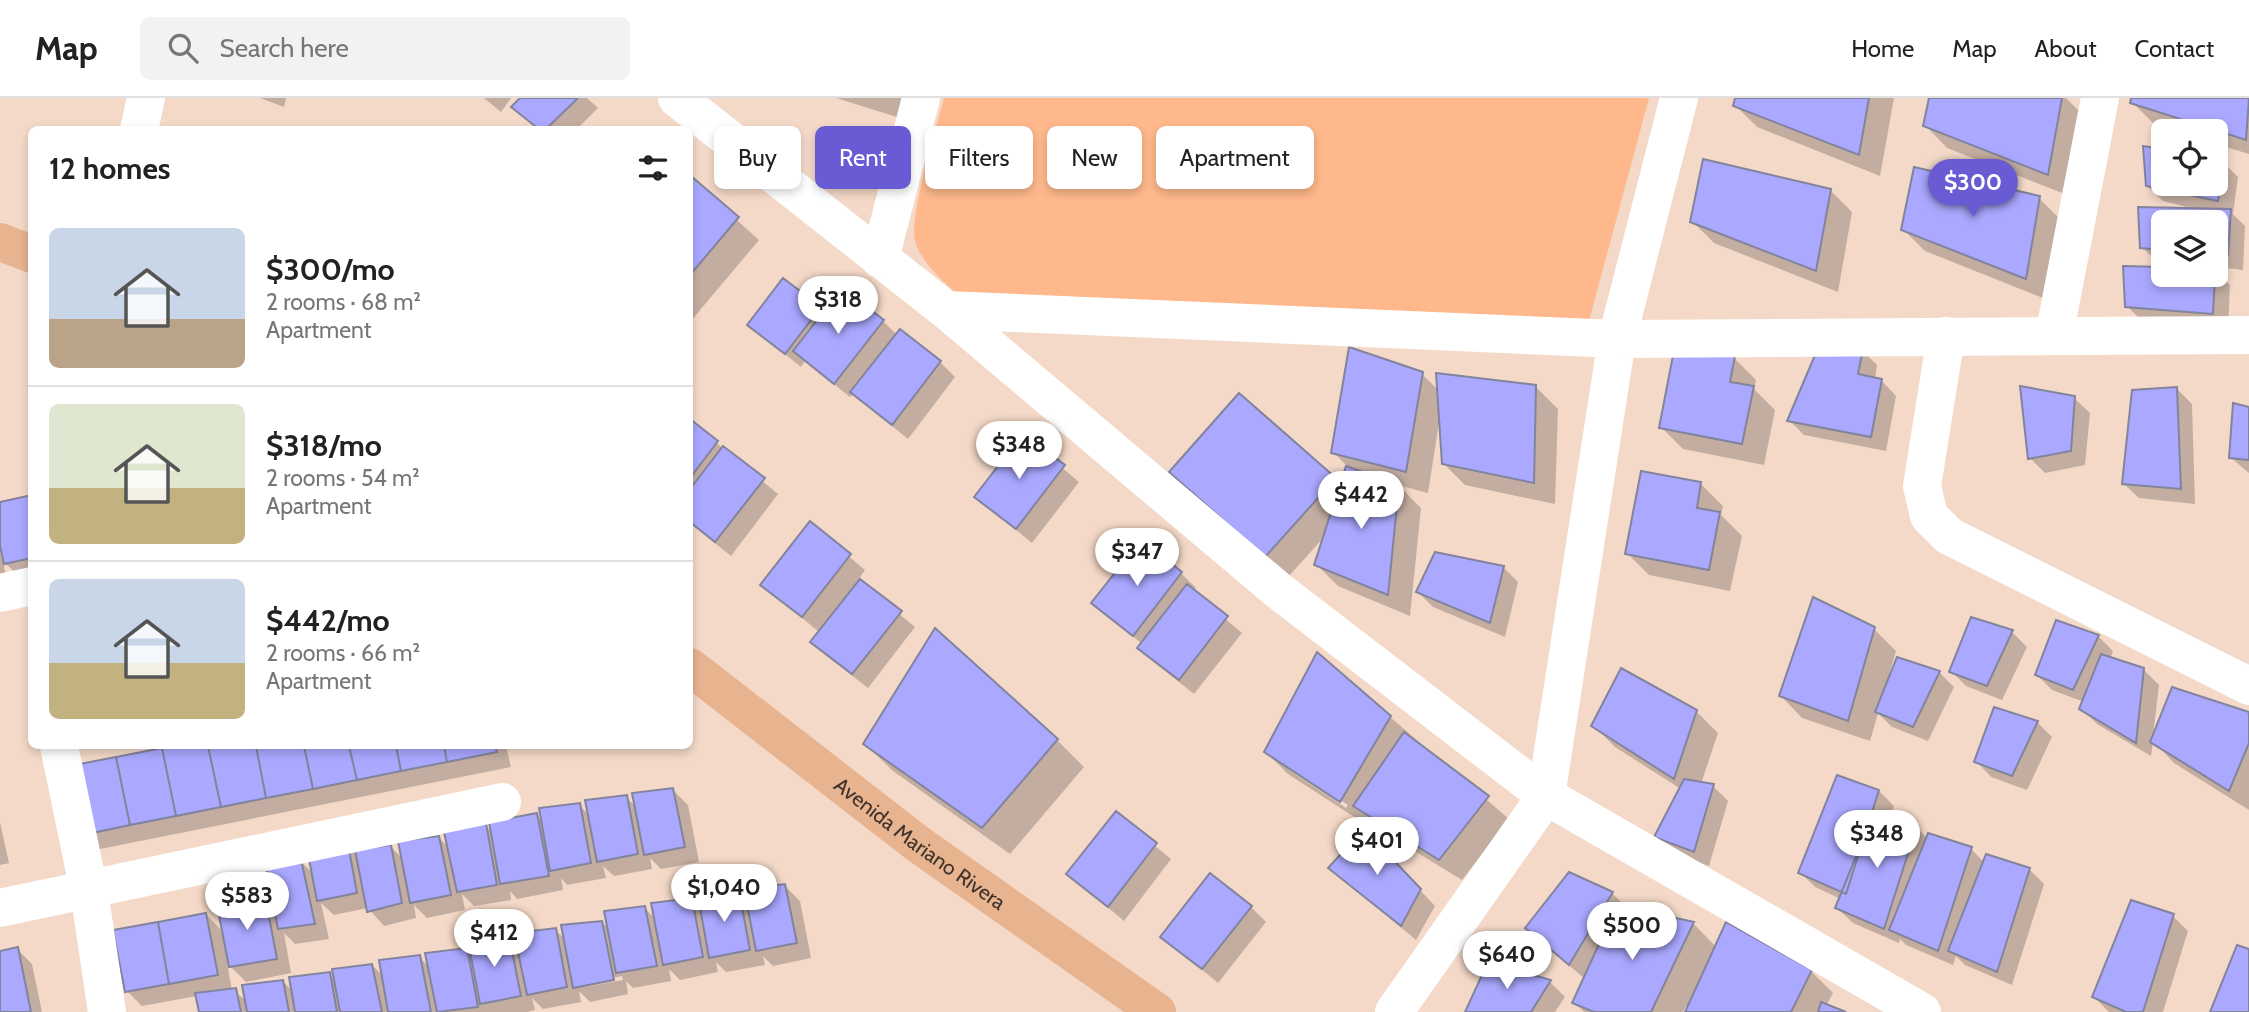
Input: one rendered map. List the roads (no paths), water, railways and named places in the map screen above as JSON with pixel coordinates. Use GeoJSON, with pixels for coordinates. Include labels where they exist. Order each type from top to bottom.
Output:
{"type":"FeatureCollection","features":[{"type":"Feature","properties":{"kind":"main road"},"geometry":{"type":"LineString","coordinates":[[0,242],[28,252]]}},
{"type":"Feature","properties":{"kind":"main road","name":"Avenida Mariano Rivera"},"geometry":{"type":"LineString","coordinates":[[693,669],[918,844],[1157,1012]]}},
{"type":"Feature","properties":{"kind":"street"},"geometry":{"type":"LineString","coordinates":[[140,126],[146,98]]}},
{"type":"Feature","properties":{"kind":"street"},"geometry":{"type":"LineString","coordinates":[[677,98],[946,310],[1279,591],[1546,796],[1922,1012]]}},
{"type":"Feature","properties":{"kind":"street"},"geometry":{"type":"LineString","coordinates":[[880,260],[921,98]]}},
{"type":"Feature","properties":{"kind":"street"},"geometry":{"type":"LineString","coordinates":[[1394,1012],[1546,796],[1617,339],[1679,98]]}},
{"type":"Feature","properties":{"kind":"street"},"geometry":{"type":"LineString","coordinates":[[2054,336],[2100,98]]}},
{"type":"Feature","properties":{"kind":"street"},"geometry":{"type":"LineString","coordinates":[[946,310],[1617,339],[2249,335]]}},
{"type":"Feature","properties":{"kind":"street"},"geometry":{"type":"LineString","coordinates":[[1945,336],[1922,486],[1929,516],[1949,536],[2249,685]]}},
{"type":"Feature","properties":{"kind":"street"},"geometry":{"type":"LineString","coordinates":[[60,749],[89,891],[107,1012]]}},
{"type":"Feature","properties":{"kind":"street"},"geometry":{"type":"LineString","coordinates":[[0,908],[502,803]]}}]}
